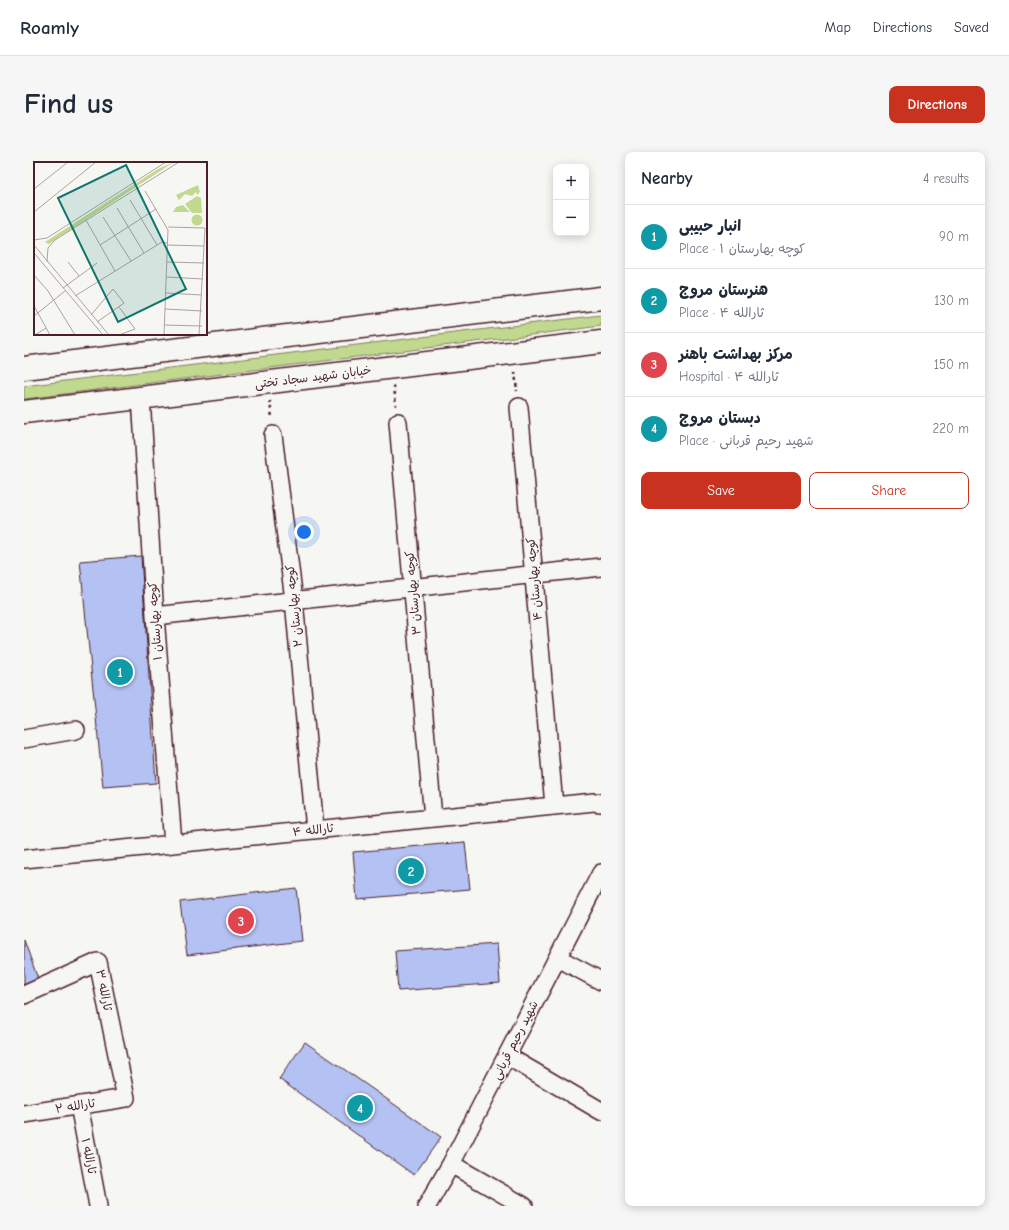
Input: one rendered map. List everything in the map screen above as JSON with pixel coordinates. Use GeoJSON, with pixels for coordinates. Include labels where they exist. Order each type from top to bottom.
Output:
{"type":"FeatureCollection","features":[{"type":"Feature","properties":{"kind":"main road"},"geometry":{"type":"LineString","coordinates":[[24,368],[601,298]]}},
{"type":"Feature","properties":{"kind":"main road","name":"خیابان شهید سجاد تختی"},"geometry":{"type":"LineString","coordinates":[[24,412],[601,342]]}},
{"type":"Feature","properties":{"kind":"street","name":"کوچه بهارستان ۱"},"geometry":{"type":"LineString","coordinates":[[140,398],[173,844]]}},
{"type":"Feature","properties":{"kind":"street","name":"کوچه بهارستان ۴"},"geometry":{"type":"LineString","coordinates":[[519,407],[554,806]]}},
{"type":"Feature","properties":{"kind":"street","name":"کوچه بهارستان ۳"},"geometry":{"type":"LineString","coordinates":[[398,422],[433,818]]}},
{"type":"Feature","properties":{"kind":"street","name":"کوچه بهارستان ۲"},"geometry":{"type":"LineString","coordinates":[[273,435],[294,600],[314,830]]}},
{"type":"Feature","properties":{"kind":"street"},"geometry":{"type":"LineString","coordinates":[[155,616],[601,567]]}},
{"type":"Feature","properties":{"kind":"street"},"geometry":{"type":"LineString","coordinates":[[24,739],[76,730]]}},
{"type":"Feature","properties":{"kind":"street","name":"ثارالله ۴"},"geometry":{"type":"LineString","coordinates":[[24,860],[594,802],[601,803]]}},
{"type":"Feature","properties":{"kind":"street","name":"شهید رحیم قربانی"},"geometry":{"type":"LineString","coordinates":[[427,1206],[451,1164],[601,873]]}},
{"type":"Feature","properties":{"kind":"street"},"geometry":{"type":"LineString","coordinates":[[558,958],[601,981]]}},
{"type":"Feature","properties":{"kind":"street","name":"ثارالله ۳"},"geometry":{"type":"LineString","coordinates":[[24,995],[98,962],[126,1098]]}},
{"type":"Feature","properties":{"kind":"street"},"geometry":{"type":"LineString","coordinates":[[507,1056],[601,1110]]}},
{"type":"Feature","properties":{"kind":"street","name":"ثارالله ۲"},"geometry":{"type":"LineString","coordinates":[[24,1114],[126,1098]]}},
{"type":"Feature","properties":{"kind":"street","name":"ثارالله ۱"},"geometry":{"type":"LineString","coordinates":[[79,1105],[98,1206]]}},
{"type":"Feature","properties":{"kind":"street"},"geometry":{"type":"LineString","coordinates":[[451,1164],[524,1206]]}},
{"type":"Feature","properties":{"kind":"path"},"geometry":{"type":"LineString","coordinates":[[513,352],[519,407]]}},
{"type":"Feature","properties":{"kind":"path"},"geometry":{"type":"LineString","coordinates":[[392,367],[398,422]]}},
{"type":"Feature","properties":{"kind":"path"},"geometry":{"type":"LineString","coordinates":[[268,383],[273,435]]}},
{"type":"Feature","properties":{"kind":"green space"},"geometry":{"type":"Polygon","coordinates":[[[601,315],[601,326],[24,399],[24,386],[601,315]]]}},
{"type":"Feature","properties":{"kind":"building"},"geometry":{"type":"Polygon","coordinates":[[[141,556],[156,783],[103,787],[80,561],[141,556]]]}},
{"type":"Feature","properties":{"kind":"building"},"geometry":{"type":"Polygon","coordinates":[[[465,842],[470,889],[357,899],[353,852],[465,842]]]}},
{"type":"Feature","properties":{"kind":"building"},"geometry":{"type":"Polygon","coordinates":[[[296,888],[302,941],[187,955],[180,902],[296,888]]]}},
{"type":"Feature","properties":{"kind":"building"},"geometry":{"type":"Polygon","coordinates":[[[24,940],[39,982],[24,990],[24,940]]]}},
{"type":"Feature","properties":{"kind":"building"},"geometry":{"type":"Polygon","coordinates":[[[497,944],[500,983],[398,991],[395,951],[497,944]]]}},
{"type":"Feature","properties":{"kind":"building"},"geometry":{"type":"Polygon","coordinates":[[[305,1042],[441,1137],[414,1175],[279,1079],[305,1042]]]}},
{"type":"Feature","properties":{"kind":"place","name":"انبار حبیبی"},"geometry":{"type":"Point","coordinates":[120,672]}},
{"type":"Feature","properties":{"kind":"place","name":"هنرستان مروج"},"geometry":{"type":"Point","coordinates":[411,871]}},
{"type":"Feature","properties":{"kind":"place","name":"مرکز بهداشت باهنر"},"geometry":{"type":"Point","coordinates":[241,921]}},
{"type":"Feature","properties":{"kind":"place","name":"دبستان مروج"},"geometry":{"type":"Point","coordinates":[360,1108]}}]}
